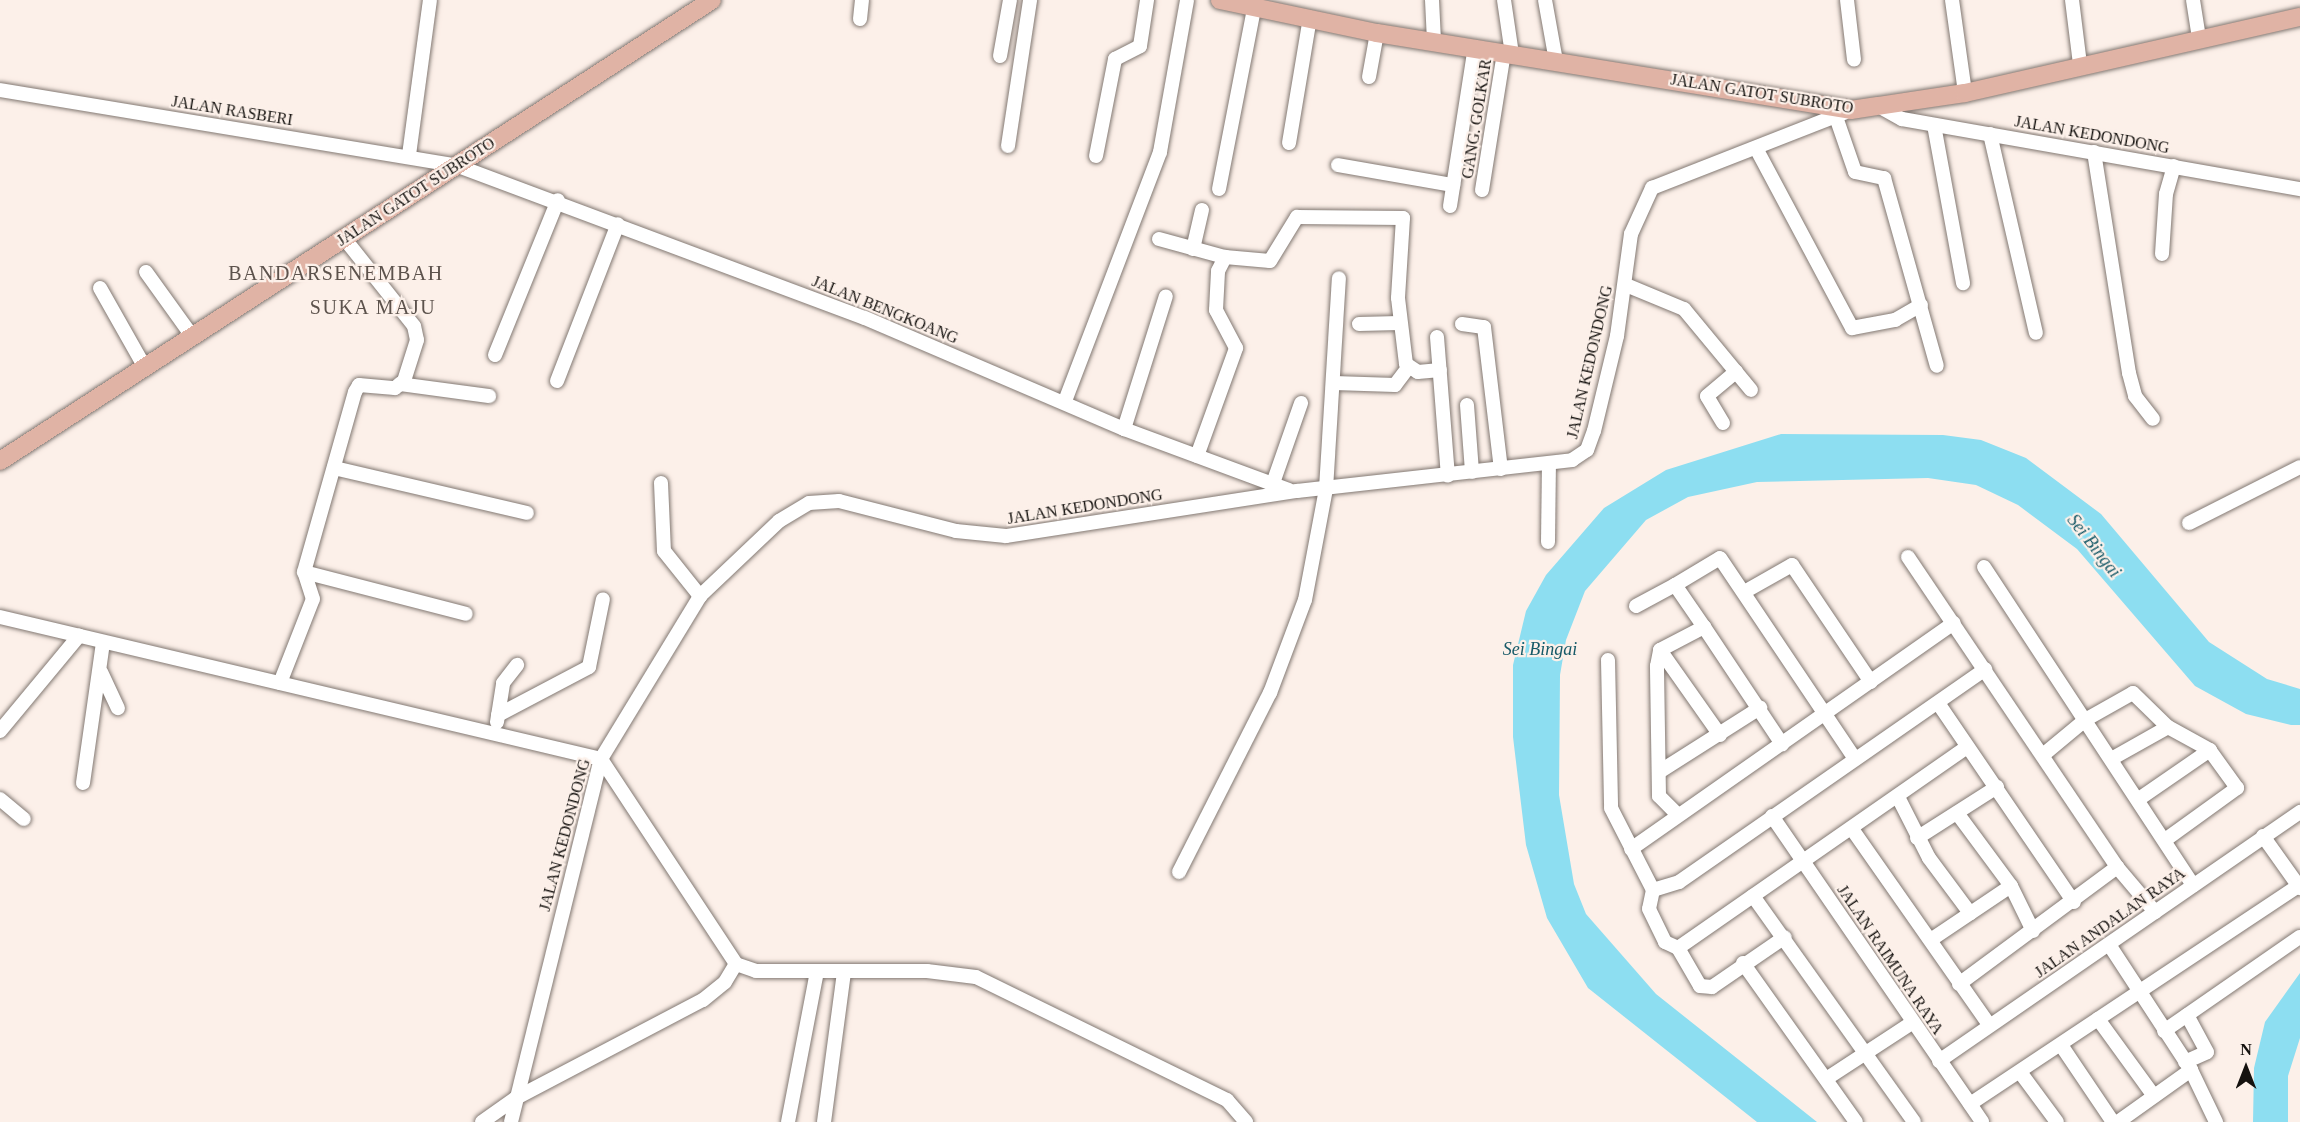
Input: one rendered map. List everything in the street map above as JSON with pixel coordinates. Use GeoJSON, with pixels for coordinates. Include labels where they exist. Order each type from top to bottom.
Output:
{"type":"FeatureCollection","features":[{"type":"Feature","properties":{"kind":"main road","name":"JALAN GATOT SUBROTO"},"geometry":{"type":"LineString","coordinates":[[0,461],[143,364],[192,336],[458,166],[712,0]]}},
{"type":"Feature","properties":{"kind":"main road","name":"JALAN GATOT SUBROTO"},"geometry":{"type":"LineString","coordinates":[[1222,0],[1254,9],[1310,18],[1377,33],[1556,61],[1844,114],[1965,93],[2199,37],[2300,17]]}},
{"type":"Feature","properties":{"kind":"street"},"geometry":{"type":"LineString","coordinates":[[409,155],[430,0]]}},
{"type":"Feature","properties":{"kind":"street"},"geometry":{"type":"LineString","coordinates":[[860,19],[862,0]]}},
{"type":"Feature","properties":{"kind":"street"},"geometry":{"type":"LineString","coordinates":[[1000,56],[1010,0]]}},
{"type":"Feature","properties":{"kind":"street"},"geometry":{"type":"LineString","coordinates":[[1008,146],[1030,0]]}},
{"type":"Feature","properties":{"kind":"street"},"geometry":{"type":"LineString","coordinates":[[1096,156],[1115,59],[1140,46],[1147,0]]}},
{"type":"Feature","properties":{"kind":"street"},"geometry":{"type":"LineString","coordinates":[[1065,401],[1160,152],[1187,0]]}},
{"type":"Feature","properties":{"kind":"street"},"geometry":{"type":"LineString","coordinates":[[1432,0],[1434,41]]}},
{"type":"Feature","properties":{"kind":"street","name":"GANG. GOLKAR"},"geometry":{"type":"LineString","coordinates":[[1482,190],[1508,54],[1504,0]]}},
{"type":"Feature","properties":{"kind":"street"},"geometry":{"type":"LineString","coordinates":[[1545,0],[1556,61]]}},
{"type":"Feature","properties":{"kind":"street"},"geometry":{"type":"LineString","coordinates":[[1847,0],[1854,60]]}},
{"type":"Feature","properties":{"kind":"street"},"geometry":{"type":"LineString","coordinates":[[1952,0],[1965,93]]}},
{"type":"Feature","properties":{"kind":"street"},"geometry":{"type":"LineString","coordinates":[[2072,0],[2080,64]]}},
{"type":"Feature","properties":{"kind":"street"},"geometry":{"type":"LineString","coordinates":[[2193,0],[2199,37]]}},
{"type":"Feature","properties":{"kind":"street"},"geometry":{"type":"LineString","coordinates":[[1219,189],[1254,9]]}},
{"type":"Feature","properties":{"kind":"street"},"geometry":{"type":"LineString","coordinates":[[1289,143],[1310,18]]}},
{"type":"Feature","properties":{"kind":"street"},"geometry":{"type":"LineString","coordinates":[[1369,77],[1377,33]]}},
{"type":"Feature","properties":{"kind":"street"},"geometry":{"type":"LineString","coordinates":[[1450,206],[1475,47]]}},
{"type":"Feature","properties":{"kind":"street","name":"JALAN RASBERI"},"geometry":{"type":"LineString","coordinates":[[0,90],[409,155],[458,166]]}},
{"type":"Feature","properties":{"kind":"street","name":"JALAN KEDONDONG"},"geometry":{"type":"LineString","coordinates":[[1880,107],[1902,119],[2300,189]]}},
{"type":"Feature","properties":{"kind":"street"},"geometry":{"type":"LineString","coordinates":[[1844,114],[1855,172],[1884,178],[1937,366]]}},
{"type":"Feature","properties":{"kind":"street","name":"JALAN KEDONDONG"},"geometry":{"type":"LineString","coordinates":[[511,1122],[601,759],[700,596],[779,521],[808,503],[856,503],[956,531],[1006,536],[1297,491],[1548,465],[1587,450],[1626,285],[1631,234],[1652,188],[1757,150],[1844,114]]}},
{"type":"Feature","properties":{"kind":"street"},"geometry":{"type":"LineString","coordinates":[[1934,125],[1964,283]]}},
{"type":"Feature","properties":{"kind":"street"},"geometry":{"type":"LineString","coordinates":[[1990,134],[2036,333]]}},
{"type":"Feature","properties":{"kind":"street"},"geometry":{"type":"LineString","coordinates":[[1757,150],[1852,328],[1895,320],[1921,304]]}},
{"type":"Feature","properties":{"kind":"street"},"geometry":{"type":"LineString","coordinates":[[2094,152],[2135,396],[2153,419]]}},
{"type":"Feature","properties":{"kind":"street"},"geometry":{"type":"LineString","coordinates":[[1338,165],[1453,185]]}},
{"type":"Feature","properties":{"kind":"street","name":"JALAN BENGKOANG"},"geometry":{"type":"LineString","coordinates":[[458,166],[558,200],[1065,401],[1124,429],[1272,486],[1297,491]]}},
{"type":"Feature","properties":{"kind":"street"},"geometry":{"type":"LineString","coordinates":[[2162,254],[2166,194],[2174,166]]}},
{"type":"Feature","properties":{"kind":"street"},"geometry":{"type":"LineString","coordinates":[[495,355],[558,200]]}},
{"type":"Feature","properties":{"kind":"street"},"geometry":{"type":"LineString","coordinates":[[1193,249],[1202,210]]}},
{"type":"Feature","properties":{"kind":"street"},"geometry":{"type":"LineString","coordinates":[[1159,239],[1225,257],[1270,261],[1301,216],[1402,218],[1399,323],[1408,368],[1395,385],[1334,383]]}},
{"type":"Feature","properties":{"kind":"street"},"geometry":{"type":"LineString","coordinates":[[557,381],[618,224]]}},
{"type":"Feature","properties":{"kind":"street"},"geometry":{"type":"LineString","coordinates":[[345,238],[416,330],[400,384]]}},
{"type":"Feature","properties":{"kind":"street"},"geometry":{"type":"LineString","coordinates":[[1197,456],[1236,348],[1220,324],[1213,292],[1225,257]]}},
{"type":"Feature","properties":{"kind":"street"},"geometry":{"type":"LineString","coordinates":[[146,272],[192,336]]}},
{"type":"Feature","properties":{"kind":"street"},"geometry":{"type":"LineString","coordinates":[[1179,872],[1297,629],[1326,489],[1339,278]]}},
{"type":"Feature","properties":{"kind":"street"},"geometry":{"type":"LineString","coordinates":[[1626,285],[1684,309],[1751,390]]}},
{"type":"Feature","properties":{"kind":"street"},"geometry":{"type":"LineString","coordinates":[[100,288],[143,364]]}},
{"type":"Feature","properties":{"kind":"street"},"geometry":{"type":"LineString","coordinates":[[1124,429],[1166,296]]}},
{"type":"Feature","properties":{"kind":"street"},"geometry":{"type":"LineString","coordinates":[[1359,324],[1399,323]]}},
{"type":"Feature","properties":{"kind":"street"},"geometry":{"type":"LineString","coordinates":[[1462,324],[1485,327],[1501,469]]}},
{"type":"Feature","properties":{"kind":"street"},"geometry":{"type":"LineString","coordinates":[[1437,337],[1448,476]]}},
{"type":"Feature","properties":{"kind":"street"},"geometry":{"type":"LineString","coordinates":[[1408,368],[1440,370]]}},
{"type":"Feature","properties":{"kind":"street"},"geometry":{"type":"LineString","coordinates":[[1723,423],[1707,396],[1736,372]]}},
{"type":"Feature","properties":{"kind":"street"},"geometry":{"type":"LineString","coordinates":[[280,683],[313,599],[304,572],[359,385],[400,384],[489,396]]}},
{"type":"Feature","properties":{"kind":"street"},"geometry":{"type":"LineString","coordinates":[[1272,486],[1300,404]]}},
{"type":"Feature","properties":{"kind":"street"},"geometry":{"type":"LineString","coordinates":[[1467,405],[1472,472]]}},
{"type":"Feature","properties":{"kind":"street"},"geometry":{"type":"LineString","coordinates":[[1548,465],[1548,542]]}},
{"type":"Feature","properties":{"kind":"street"},"geometry":{"type":"LineString","coordinates":[[2189,523],[2300,467]]}},
{"type":"Feature","properties":{"kind":"street"},"geometry":{"type":"LineString","coordinates":[[334,468],[527,513]]}},
{"type":"Feature","properties":{"kind":"street"},"geometry":{"type":"LineString","coordinates":[[662,483],[659,519],[664,551],[700,596]]}},
{"type":"Feature","properties":{"kind":"street"},"geometry":{"type":"LineString","coordinates":[[1908,557],[2118,867],[2155,912]]}},
{"type":"Feature","properties":{"kind":"street"},"geometry":{"type":"LineString","coordinates":[[1636,606],[1723,558],[1855,759]]}},
{"type":"Feature","properties":{"kind":"street"},"geometry":{"type":"LineString","coordinates":[[1746,591],[1792,565],[1871,682]]}},
{"type":"Feature","properties":{"kind":"street"},"geometry":{"type":"LineString","coordinates":[[1984,567],[2085,720],[2113,758],[2193,885]]}},
{"type":"Feature","properties":{"kind":"street"},"geometry":{"type":"LineString","coordinates":[[304,572],[466,614]]}},
{"type":"Feature","properties":{"kind":"street"},"geometry":{"type":"LineString","coordinates":[[1674,585],[1760,708],[1782,744]]}},
{"type":"Feature","properties":{"kind":"street"},"geometry":{"type":"LineString","coordinates":[[498,715],[589,667],[603,599]]}},
{"type":"Feature","properties":{"kind":"street"},"geometry":{"type":"LineString","coordinates":[[0,617],[495,736],[601,759],[736,964],[756,971],[976,977],[1227,1100],[1246,1122]]}},
{"type":"Feature","properties":{"kind":"street"},"geometry":{"type":"LineString","coordinates":[[1631,849],[1954,623]]}},
{"type":"Feature","properties":{"kind":"street"},"geometry":{"type":"LineString","coordinates":[[1660,650],[1704,627]]}},
{"type":"Feature","properties":{"kind":"street"},"geometry":{"type":"LineString","coordinates":[[0,731],[79,636]]}},
{"type":"Feature","properties":{"kind":"street"},"geometry":{"type":"LineString","coordinates":[[83,783],[101,672],[103,642]]}},
{"type":"Feature","properties":{"kind":"street"},"geometry":{"type":"LineString","coordinates":[[1660,650],[1720,735]]}},
{"type":"Feature","properties":{"kind":"street"},"geometry":{"type":"LineString","coordinates":[[1660,650],[1659,796],[1678,815]]}},
{"type":"Feature","properties":{"kind":"street"},"geometry":{"type":"LineString","coordinates":[[1608,660],[1611,808],[1653,890],[1651,916],[1665,942],[1678,948],[1706,987],[1785,937]]}},
{"type":"Feature","properties":{"kind":"street"},"geometry":{"type":"LineString","coordinates":[[495,736],[503,683],[517,665]]}},
{"type":"Feature","properties":{"kind":"street"},"geometry":{"type":"LineString","coordinates":[[1653,890],[1679,882],[1985,669]]}},
{"type":"Feature","properties":{"kind":"street"},"geometry":{"type":"LineString","coordinates":[[101,672],[118,708]]}},
{"type":"Feature","properties":{"kind":"street"},"geometry":{"type":"LineString","coordinates":[[2043,754],[2085,720],[2133,693],[2168,727],[2211,752],[2237,788],[2165,840]]}},
{"type":"Feature","properties":{"kind":"street"},"geometry":{"type":"LineString","coordinates":[[1938,703],[2074,902]]}},
{"type":"Feature","properties":{"kind":"street"},"geometry":{"type":"LineString","coordinates":[[1659,772],[1760,708]]}},
{"type":"Feature","properties":{"kind":"street"},"geometry":{"type":"LineString","coordinates":[[2113,758],[2168,727]]}},
{"type":"Feature","properties":{"kind":"street"},"geometry":{"type":"LineString","coordinates":[[1678,948],[1967,747]]}},
{"type":"Feature","properties":{"kind":"street"},"geometry":{"type":"LineString","coordinates":[[2139,799],[2211,752]]}},
{"type":"Feature","properties":{"kind":"street"},"geometry":{"type":"LineString","coordinates":[[1917,838],[1997,787]]}},
{"type":"Feature","properties":{"kind":"street"},"geometry":{"type":"LineString","coordinates":[[1898,797],[1917,838],[1970,913]]}},
{"type":"Feature","properties":{"kind":"street"},"geometry":{"type":"LineString","coordinates":[[0,799],[24,819]]}},
{"type":"Feature","properties":{"kind":"street","name":"JALAN ANDALAN RAYA"},"geometry":{"type":"LineString","coordinates":[[1939,1061],[1989,1025],[2110,946],[2193,885],[2300,812]]}},
{"type":"Feature","properties":{"kind":"street"},"geometry":{"type":"LineString","coordinates":[[1957,813],[2011,886],[2033,931]]}},
{"type":"Feature","properties":{"kind":"street","name":"JALAN RAIMUNA RAYA"},"geometry":{"type":"LineString","coordinates":[[1772,816],[1982,1122]]}},
{"type":"Feature","properties":{"kind":"street"},"geometry":{"type":"LineString","coordinates":[[1852,829],[1932,939],[1959,984],[1989,1025]]}},
{"type":"Feature","properties":{"kind":"street"},"geometry":{"type":"LineString","coordinates":[[1970,1104],[2061,1045],[2135,992],[2299,887],[2263,836]]}},
{"type":"Feature","properties":{"kind":"street"},"geometry":{"type":"LineString","coordinates":[[1959,984],[2074,902],[2118,867]]}},
{"type":"Feature","properties":{"kind":"street"},"geometry":{"type":"LineString","coordinates":[[1932,939],[2011,886]]}},
{"type":"Feature","properties":{"kind":"street"},"geometry":{"type":"LineString","coordinates":[[1753,896],[1867,1052],[1914,1122]]}},
{"type":"Feature","properties":{"kind":"street"},"geometry":{"type":"LineString","coordinates":[[2164,1031],[2300,937]]}},
{"type":"Feature","properties":{"kind":"street"},"geometry":{"type":"LineString","coordinates":[[2110,946],[2135,992],[2188,1066],[2214,1121]]}},
{"type":"Feature","properties":{"kind":"street"},"geometry":{"type":"LineString","coordinates":[[1743,963],[1856,1122]]}},
{"type":"Feature","properties":{"kind":"street"},"geometry":{"type":"LineString","coordinates":[[482,1122],[516,1098],[703,1000],[725,982],[736,964]]}},
{"type":"Feature","properties":{"kind":"street"},"geometry":{"type":"LineString","coordinates":[[788,1122],[817,972]]}},
{"type":"Feature","properties":{"kind":"street"},"geometry":{"type":"LineString","coordinates":[[824,1122],[844,972]]}},
{"type":"Feature","properties":{"kind":"street"},"geometry":{"type":"LineString","coordinates":[[2118,1122],[2154,1096],[2207,1052],[2187,1015]]}},
{"type":"Feature","properties":{"kind":"street"},"geometry":{"type":"LineString","coordinates":[[2098,1019],[2154,1096]]}},
{"type":"Feature","properties":{"kind":"street"},"geometry":{"type":"LineString","coordinates":[[1826,1079],[1913,1022]]}},
{"type":"Feature","properties":{"kind":"street"},"geometry":{"type":"LineString","coordinates":[[2061,1045],[2114,1122]]}},
{"type":"Feature","properties":{"kind":"street"},"geometry":{"type":"LineString","coordinates":[[2020,1072],[2056,1122]]}},
{"type":"Feature","properties":{"kind":"water","name":"Sei Bingai"},"geometry":{"type":"Polygon","coordinates":[[[1781,434],[1943,435],[1981,440],[2026,458],[2101,514],[2209,642],[2267,679],[2300,689],[2300,725],[2291,725],[2246,714],[2195,686],[2077,549],[2018,505],[1976,485],[1928,478],[1757,482],[1688,497],[1646,520],[1585,591],[1566,640],[1560,675],[1559,795],[1574,884],[1586,914],[1656,994],[1817,1122],[1757,1122],[1588,988],[1547,918],[1526,845],[1513,737],[1513,665],[1526,611],[1546,575],[1604,508],[1666,470],[1781,434]]]}},
{"type":"Feature","properties":{"kind":"water"},"geometry":{"type":"Polygon","coordinates":[[[2300,973],[2300,1038],[2288,1076],[2288,1122],[2253,1122],[2254,1068],[2265,1022],[2300,973]]]}},
{"type":"Feature","properties":{"kind":"district","name":"BANDARSENEMBAH"},"geometry":{"type":"Point","coordinates":[336,273]}},
{"type":"Feature","properties":{"kind":"district","name":"SUKA MAJU"},"geometry":{"type":"Point","coordinates":[373,307]}}]}
